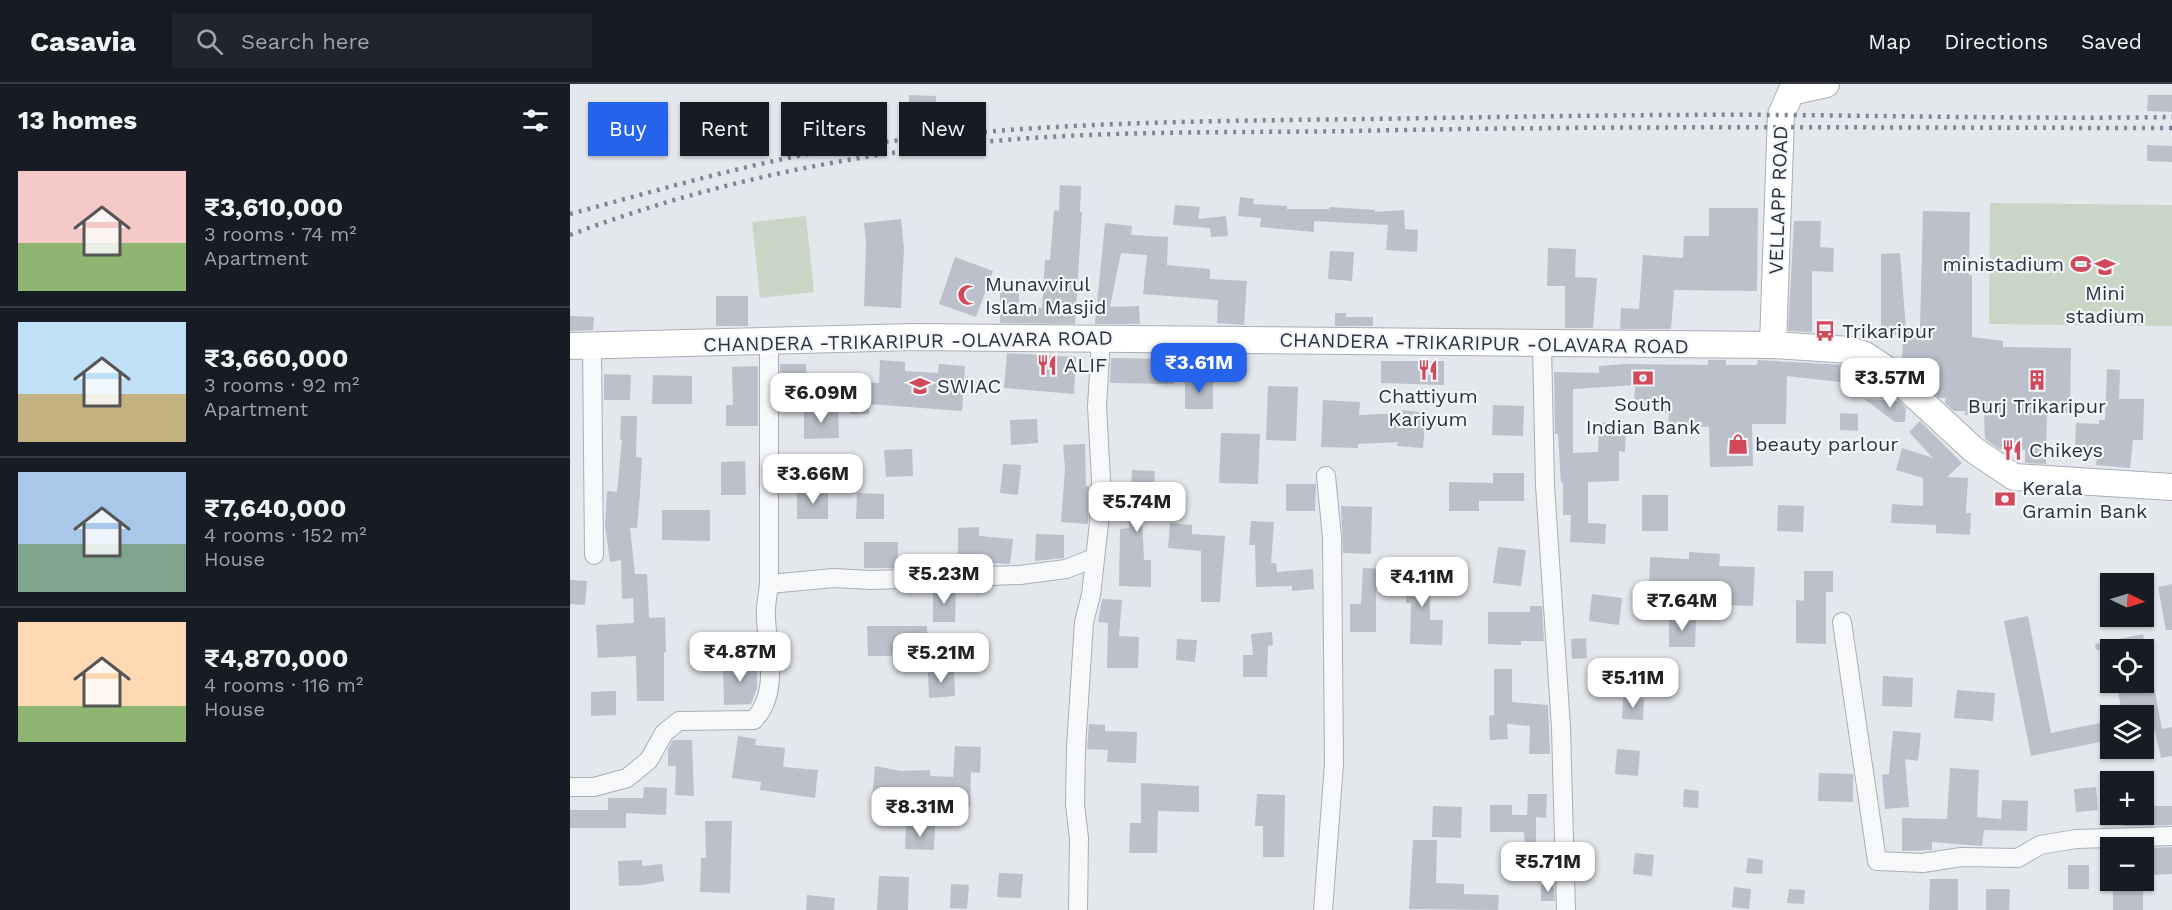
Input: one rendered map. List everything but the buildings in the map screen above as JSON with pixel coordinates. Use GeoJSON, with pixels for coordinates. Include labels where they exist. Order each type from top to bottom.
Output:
{"type":"FeatureCollection","features":[{"type":"Feature","properties":{"kind":"main road","name":"VELLAPP ROAD"},"geometry":{"type":"LineString","coordinates":[[1773,345],[1781,115],[1791,92],[1826,84]]}},
{"type":"Feature","properties":{"kind":"main road","name":"CHANDERA -TRIKARIPUR -OLAVARA ROAD"},"geometry":{"type":"LineString","coordinates":[[581,346],[913,337],[1542,345],[1773,345],[1850,350],[1864,355],[1886,369],[1974,450],[2014,477],[2172,487]]}},
{"type":"Feature","properties":{"kind":"street"},"geometry":{"type":"LineString","coordinates":[[1078,910],[1079,838],[1075,805],[1076,747],[1084,622],[1091,595],[1101,480],[1097,406],[1101,340]]}},
{"type":"Feature","properties":{"kind":"street"},"geometry":{"type":"LineString","coordinates":[[570,787],[594,787],[627,778],[649,760],[664,734],[679,721],[754,720],[764,710],[771,673],[765,614],[769,584],[769,342]]}},
{"type":"Feature","properties":{"kind":"street"},"geometry":{"type":"LineString","coordinates":[[1542,345],[1545,484],[1561,728],[1566,910]]}},
{"type":"Feature","properties":{"kind":"street"},"geometry":{"type":"LineString","coordinates":[[581,346],[594,555]]}},
{"type":"Feature","properties":{"kind":"street"},"geometry":{"type":"LineString","coordinates":[[1323,910],[1335,764],[1332,537],[1326,476]]}},
{"type":"Feature","properties":{"kind":"street"},"geometry":{"type":"LineString","coordinates":[[769,584],[834,578],[871,580],[1020,575],[1066,569],[1094,558]]}},
{"type":"Feature","properties":{"kind":"street"},"geometry":{"type":"LineString","coordinates":[[1842,622],[1877,861],[1923,863],[1961,857],[2018,858],[2040,845],[2076,839],[2172,836]]}},
{"type":"Feature","properties":{"kind":"green space","name":"ministadium"},"geometry":{"type":"Polygon","coordinates":[[[1990,203],[2172,205],[2172,326],[1989,324],[1990,203]]]}},
{"type":"Feature","properties":{"kind":"green space"},"geometry":{"type":"Polygon","coordinates":[[[806,216],[814,292],[760,298],[752,222],[806,216]]]}},
{"type":"Feature","properties":{"kind":"railway"},"geometry":{"type":"LineString","coordinates":[[570,214],[715,175],[824,151],[924,137],[1051,127],[1243,121],[1629,115],[2172,117]]}},
{"type":"Feature","properties":{"kind":"railway"},"geometry":{"type":"LineString","coordinates":[[570,235],[668,202],[819,165],[921,149],[1019,139],[1162,133],[1558,128],[2172,128]]}},
{"type":"Feature","properties":{"kind":"place","name":"ministadium"},"geometry":{"type":"Point","coordinates":[2081,264]}},
{"type":"Feature","properties":{"kind":"place","name":"Mini stadium"},"geometry":{"type":"Point","coordinates":[2105,267]}},
{"type":"Feature","properties":{"kind":"place","name":"Munavvirul Islam Masjid"},"geometry":{"type":"Point","coordinates":[968,295]}},
{"type":"Feature","properties":{"kind":"place","name":"Trikaripur"},"geometry":{"type":"Point","coordinates":[1825,331]}},
{"type":"Feature","properties":{"kind":"place","name":"ALIF"},"geometry":{"type":"Point","coordinates":[1047,365]}},
{"type":"Feature","properties":{"kind":"place","name":"Chattiyum Kariyum"},"geometry":{"type":"Point","coordinates":[1428,370]}},
{"type":"Feature","properties":{"kind":"place","name":"South Indian Bank"},"geometry":{"type":"Point","coordinates":[1643,378]}},
{"type":"Feature","properties":{"kind":"place","name":"Burj Trikaripur"},"geometry":{"type":"Point","coordinates":[2037,380]}},
{"type":"Feature","properties":{"kind":"place","name":"SWIAC"},"geometry":{"type":"Point","coordinates":[920,386]}},
{"type":"Feature","properties":{"kind":"place","name":"beauty parlour"},"geometry":{"type":"Point","coordinates":[1738,444]}},
{"type":"Feature","properties":{"kind":"place","name":"Chikeys"},"geometry":{"type":"Point","coordinates":[2012,450]}},
{"type":"Feature","properties":{"kind":"place","name":"Kerala Gramin Bank"},"geometry":{"type":"Point","coordinates":[2005,499]}}]}
